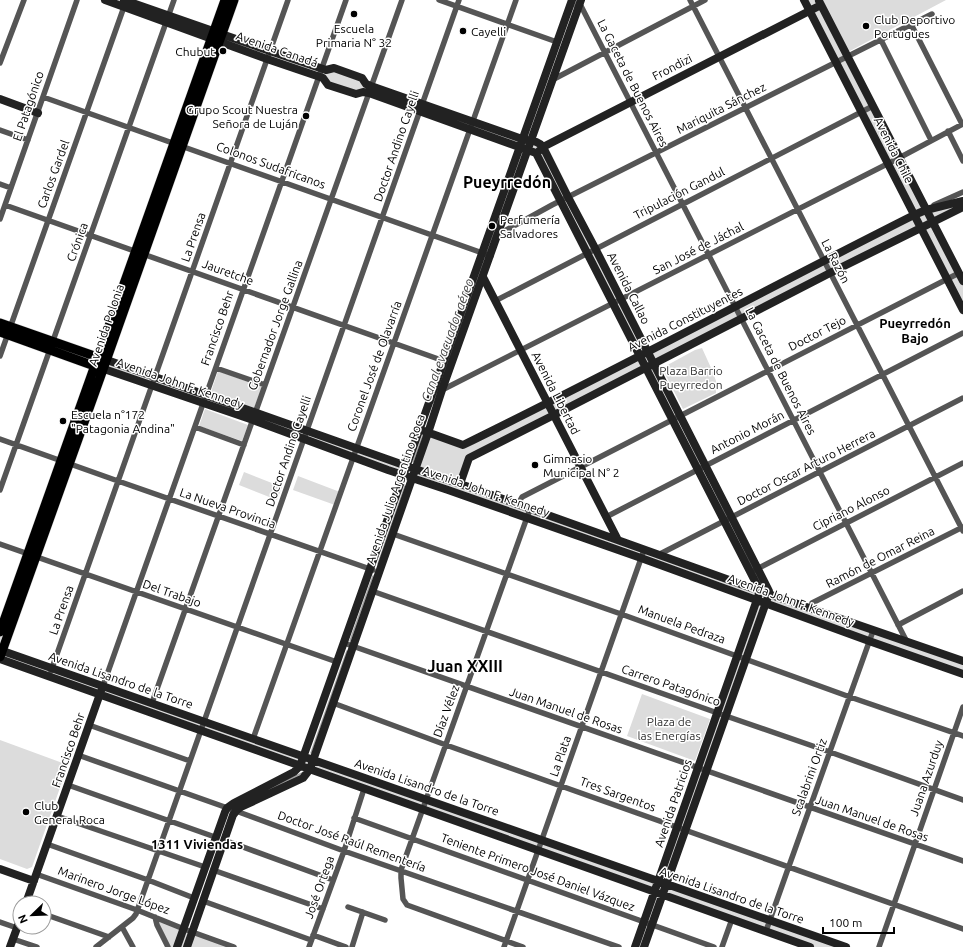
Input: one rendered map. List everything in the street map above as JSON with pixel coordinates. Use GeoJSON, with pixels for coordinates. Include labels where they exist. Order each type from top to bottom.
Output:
{"type":"FeatureCollection","features":[{"type":"Feature","properties":{"kind":"main road","name":"Avenida Canadá"},"geometry":{"type":"LineString","coordinates":[[105,0],[125,2],[168,19],[320,72],[334,68],[362,78],[370,90]]}},
{"type":"Feature","properties":{"kind":"main road","name":"Avenida Polonia"},"geometry":{"type":"LineString","coordinates":[[0,632],[32,555],[66,462],[216,36],[225,0]]}},
{"type":"Feature","properties":{"kind":"main road","name":"Avenida Polonia"},"geometry":{"type":"LineString","coordinates":[[216,36],[234,0]]}},
{"type":"Feature","properties":{"kind":"main road","name":"Avenida Julio Argentino Roca"},"geometry":{"type":"LineString","coordinates":[[300,766],[572,0]]}},
{"type":"Feature","properties":{"kind":"main road","name":"Avenida Chile"},"geometry":{"type":"LineString","coordinates":[[804,0],[963,310]]}},
{"type":"Feature","properties":{"kind":"main road","name":"Avenida Julio Argentino Roca"},"geometry":{"type":"LineString","coordinates":[[310,769],[442,390],[499,234],[532,152],[531,141],[581,2]]}},
{"type":"Feature","properties":{"kind":"main road","name":"Avenida Chile"},"geometry":{"type":"LineString","coordinates":[[820,2],[963,281]]}},
{"type":"Feature","properties":{"kind":"main road","name":"Frondizi"},"geometry":{"type":"LineString","coordinates":[[532,152],[719,57],[809,10],[820,2]]}},
{"type":"Feature","properties":{"kind":"main road","name":"Avenida Canadá"},"geometry":{"type":"LineString","coordinates":[[320,72],[328,85],[356,94],[370,90],[521,143],[532,152]]}},
{"type":"Feature","properties":{"kind":"main road"},"geometry":{"type":"LineString","coordinates":[[0,99],[38,113]]}},
{"type":"Feature","properties":{"kind":"main road","name":"Avenida Canadá"},"geometry":{"type":"LineString","coordinates":[[521,143],[531,141]]}},
{"type":"Feature","properties":{"kind":"main road"},"geometry":{"type":"LineString","coordinates":[[531,141],[537,141],[543,147]]}},
{"type":"Feature","properties":{"kind":"main road","name":"Avenida Callao"},"geometry":{"type":"LineString","coordinates":[[543,147],[587,252],[760,591]]}},
{"type":"Feature","properties":{"kind":"main road","name":"Avenida Callao"},"geometry":{"type":"LineString","coordinates":[[532,152],[595,248],[758,568],[769,594]]}},
{"type":"Feature","properties":{"kind":"main road","name":"Avenida Constituyentes"},"geometry":{"type":"LineString","coordinates":[[463,445],[548,403],[914,215],[926,210],[963,201]]}},
{"type":"Feature","properties":{"kind":"main road","name":"Avenida Constituyentes"},"geometry":{"type":"LineString","coordinates":[[469,458],[741,318],[963,207]]}},
{"type":"Feature","properties":{"kind":"main road","name":"Avenida Libertad"},"geometry":{"type":"LineString","coordinates":[[483,277],[618,540]]}},
{"type":"Feature","properties":{"kind":"main road","name":"Avenida John F. Kennedy"},"geometry":{"type":"LineString","coordinates":[[0,323],[6,331],[50,350],[155,376],[205,399]]}},
{"type":"Feature","properties":{"kind":"main road","name":"Avenida John F. Kennedy"},"geometry":{"type":"LineString","coordinates":[[6,331],[53,341],[152,386],[205,399],[254,416],[307,430],[357,449],[618,540],[642,554],[658,555],[873,631],[961,659]]}},
{"type":"Feature","properties":{"kind":"main road","name":"Avenida John F. Kennedy"},"geometry":{"type":"LineString","coordinates":[[254,416],[304,439],[527,518],[642,554],[757,600],[963,674]]}},
{"type":"Feature","properties":{"kind":"main road"},"geometry":{"type":"LineString","coordinates":[[420,430],[463,445],[469,458],[460,484],[448,490]]}},
{"type":"Feature","properties":{"kind":"main road"},"geometry":{"type":"LineString","coordinates":[[466,466],[466,474],[475,489]]}},
{"type":"Feature","properties":{"kind":"main road","name":"Avenida Polonia"},"geometry":{"type":"LineString","coordinates":[[1,654],[32,555]]}},
{"type":"Feature","properties":{"kind":"main road"},"geometry":{"type":"LineString","coordinates":[[757,600],[760,591]]}},
{"type":"Feature","properties":{"kind":"main road"},"geometry":{"type":"LineString","coordinates":[[766,603],[769,594]]}},
{"type":"Feature","properties":{"kind":"main road","name":"Avenida Patricios"},"geometry":{"type":"LineString","coordinates":[[662,883],[677,827],[757,600]]}},
{"type":"Feature","properties":{"kind":"main road","name":"Avenida Patricios"},"geometry":{"type":"LineString","coordinates":[[644,947],[648,923],[658,893],[685,830],[766,603]]}},
{"type":"Feature","properties":{"kind":"main road","name":"Avenida Lisandro de la Torre"},"geometry":{"type":"LineString","coordinates":[[1,654],[52,668],[846,947]]}},
{"type":"Feature","properties":{"kind":"main road","name":"Avenida Lisandro de la Torre"},"geometry":{"type":"LineString","coordinates":[[1,654],[49,677],[766,931],[800,945],[810,947]]}},
{"type":"Feature","properties":{"kind":"main road","name":"Francisco Behr"},"geometry":{"type":"LineString","coordinates":[[29,895],[103,686]]}},
{"type":"Feature","properties":{"kind":"main road"},"geometry":{"type":"LineString","coordinates":[[177,947],[188,930],[203,901],[214,870],[227,808],[294,772],[300,766]]}},
{"type":"Feature","properties":{"kind":"main road"},"geometry":{"type":"LineString","coordinates":[[187,947],[188,930],[194,898],[205,867],[233,815],[241,807],[303,778],[310,769]]}},
{"type":"Feature","properties":{"kind":"main road","name":"Marinero Jorge López"},"geometry":{"type":"LineString","coordinates":[[0,869],[35,877]]}},
{"type":"Feature","properties":{"kind":"main road","name":"Avenida Patricios"},"geometry":{"type":"LineString","coordinates":[[635,947],[648,923]]}},
{"type":"Feature","properties":{"kind":"main road"},"geometry":{"type":"LineString","coordinates":[[10,947],[15,935]]}},
{"type":"Feature","properties":{"kind":"street"},"geometry":{"type":"LineString","coordinates":[[0,63],[24,0]]}},
{"type":"Feature","properties":{"kind":"street","name":"El Patagónico"},"geometry":{"type":"LineString","coordinates":[[0,219],[78,0]]}},
{"type":"Feature","properties":{"kind":"street","name":"Crónica"},"geometry":{"type":"LineString","coordinates":[[0,490],[174,0]]}},
{"type":"Feature","properties":{"kind":"street","name":"La Prensa"},"geometry":{"type":"LineString","coordinates":[[49,677],[288,0]]}},
{"type":"Feature","properties":{"kind":"street","name":"Francisco Behr"},"geometry":{"type":"LineString","coordinates":[[103,686],[346,0]]}},
{"type":"Feature","properties":{"kind":"street","name":"Gobernador Jorge Gallina"},"geometry":{"type":"LineString","coordinates":[[152,704],[402,0]]}},
{"type":"Feature","properties":{"kind":"street"},"geometry":{"type":"LineString","coordinates":[[439,0],[556,42]]}},
{"type":"Feature","properties":{"kind":"street","name":"Doctor Andino Cayelli"},"geometry":{"type":"LineString","coordinates":[[96,947],[133,918],[137,910],[459,0]]}},
{"type":"Feature","properties":{"kind":"street","name":"Coronel José de Olavarría"},"geometry":{"type":"LineString","coordinates":[[253,739],[516,0]]}},
{"type":"Feature","properties":{"kind":"street","name":"La Razón"},"geometry":{"type":"LineString","coordinates":[[690,0],[962,529]]}},
{"type":"Feature","properties":{"kind":"street"},"geometry":{"type":"LineString","coordinates":[[554,78],[705,0]]}},
{"type":"Feature","properties":{"kind":"street","name":"Carlos Gardel"},"geometry":{"type":"LineString","coordinates":[[0,356],[6,331],[48,220],[125,2]]}},
{"type":"Feature","properties":{"kind":"street","name":"La Gaceta de Buenos Aires"},"geometry":{"type":"LineString","coordinates":[[581,2],[656,153],[907,642]]}},
{"type":"Feature","properties":{"kind":"street","name":"Mariquita Sánchez"},"geometry":{"type":"LineString","coordinates":[[499,234],[564,199],[932,14]]}},
{"type":"Feature","properties":{"kind":"street"},"geometry":{"type":"LineString","coordinates":[[911,24],[962,124]]}},
{"type":"Feature","properties":{"kind":"street"},"geometry":{"type":"LineString","coordinates":[[881,40],[931,140]]}},
{"type":"Feature","properties":{"kind":"street","name":"Colonos Sudafricanos"},"geometry":{"type":"LineString","coordinates":[[43,97],[491,256]]}},
{"type":"Feature","properties":{"kind":"street","name":"Tripulación Gandul"},"geometry":{"type":"LineString","coordinates":[[496,301],[587,252],[873,106]]}},
{"type":"Feature","properties":{"kind":"street","name":"San José de Jáchal"},"geometry":{"type":"LineString","coordinates":[[442,390],[888,164],[962,124]]}},
{"type":"Feature","properties":{"kind":"street"},"geometry":{"type":"LineString","coordinates":[[0,130],[28,140]]}},
{"type":"Feature","properties":{"kind":"street"},"geometry":{"type":"LineString","coordinates":[[948,132],[963,161]]}},
{"type":"Feature","properties":{"kind":"street"},"geometry":{"type":"LineString","coordinates":[[0,184],[11,188]]}},
{"type":"Feature","properties":{"kind":"street"},"geometry":{"type":"LineString","coordinates":[[926,210],[963,192]]}},
{"type":"Feature","properties":{"kind":"street","name":"Jauretche"},"geometry":{"type":"LineString","coordinates":[[5,205],[444,361]]}},
{"type":"Feature","properties":{"kind":"street","name":"Doctor Tejo"},"geometry":{"type":"LineString","coordinates":[[518,504],[522,497],[959,272]]}},
{"type":"Feature","properties":{"kind":"street","name":"Antonio Morán"},"geometry":{"type":"LineString","coordinates":[[606,517],[963,333]]}},
{"type":"Feature","properties":{"kind":"street"},"geometry":{"type":"LineString","coordinates":[[216,368],[265,385]]}},
{"type":"Feature","properties":{"kind":"street","name":"Doctor Oscar Arturo Herrera"},"geometry":{"type":"LineString","coordinates":[[658,555],[963,398]]}},
{"type":"Feature","properties":{"kind":"street"},"geometry":{"type":"LineString","coordinates":[[195,427],[244,445]]}},
{"type":"Feature","properties":{"kind":"street","name":"La Nueva Provincia"},"geometry":{"type":"LineString","coordinates":[[0,439],[379,572]]}},
{"type":"Feature","properties":{"kind":"street","name":"Cipriano Alonso"},"geometry":{"type":"LineString","coordinates":[[750,572],[963,463]]}},
{"type":"Feature","properties":{"kind":"street","name":"Díaz Vélez"},"geometry":{"type":"LineString","coordinates":[[505,944],[408,905],[403,899],[401,870],[530,509]]}},
{"type":"Feature","properties":{"kind":"street","name":"Ramón de Omar Reina"},"geometry":{"type":"LineString","coordinates":[[811,609],[812,604],[962,529]]}},
{"type":"Feature","properties":{"kind":"street","name":"Manuela Pedraza"},"geometry":{"type":"LineString","coordinates":[[393,534],[963,736]]}},
{"type":"Feature","properties":{"kind":"street","name":"Del Trabajo"},"geometry":{"type":"LineString","coordinates":[[0,544],[337,662]]}},
{"type":"Feature","properties":{"kind":"street","name":"La Plata"},"geometry":{"type":"LineString","coordinates":[[505,944],[642,554]]}},
{"type":"Feature","properties":{"kind":"street","name":"Carrero Patagónico"},"geometry":{"type":"LineString","coordinates":[[372,591],[963,800]]}},
{"type":"Feature","properties":{"kind":"street"},"geometry":{"type":"LineString","coordinates":[[898,625],[963,591]]}},
{"type":"Feature","properties":{"kind":"street","name":"Scalabrini Ortiz"},"geometry":{"type":"LineString","coordinates":[[766,931],[873,631]]}},
{"type":"Feature","properties":{"kind":"street","name":"Juan Manuel de Rosas"},"geometry":{"type":"LineString","coordinates":[[344,644],[963,862]]}},
{"type":"Feature","properties":{"kind":"street","name":"Tres Sargentos"},"geometry":{"type":"LineString","coordinates":[[333,703],[446,745],[963,929]]}},
{"type":"Feature","properties":{"kind":"street","name":"Juana Azurduy"},"geometry":{"type":"LineString","coordinates":[[879,947],[963,707]]}},
{"type":"Feature","properties":{"kind":"street"},"geometry":{"type":"LineString","coordinates":[[89,725],[190,761]]}},
{"type":"Feature","properties":{"kind":"street","name":"Doctor José Raúl Rementería"},"geometry":{"type":"LineString","coordinates":[[78,755],[344,851],[619,947]]}},
{"type":"Feature","properties":{"kind":"street"},"geometry":{"type":"LineString","coordinates":[[68,785],[333,880]]}},
{"type":"Feature","properties":{"kind":"street","name":"José Ortega"},"geometry":{"type":"LineString","coordinates":[[309,947],[344,851],[364,789]]}},
{"type":"Feature","properties":{"kind":"street"},"geometry":{"type":"LineString","coordinates":[[57,816],[205,867]]}},
{"type":"Feature","properties":{"kind":"street","name":"Teniente Primero José Daniel Vázquez"},"geometry":{"type":"LineString","coordinates":[[354,818],[714,947]]}},
{"type":"Feature","properties":{"kind":"street"},"geometry":{"type":"LineString","coordinates":[[47,844],[194,898]]}},
{"type":"Feature","properties":{"kind":"street"},"geometry":{"type":"LineString","coordinates":[[214,870],[323,909]]}},
{"type":"Feature","properties":{"kind":"street","name":"Marinero Jorge López"},"geometry":{"type":"LineString","coordinates":[[35,877],[137,910],[234,947]]}},
{"type":"Feature","properties":{"kind":"street"},"geometry":{"type":"LineString","coordinates":[[203,901],[346,947]]}},
{"type":"Feature","properties":{"kind":"street"},"geometry":{"type":"LineString","coordinates":[[348,907],[385,920]]}},
{"type":"Feature","properties":{"kind":"street"},"geometry":{"type":"LineString","coordinates":[[352,947],[363,912]]}},
{"type":"Feature","properties":{"kind":"street"},"geometry":{"type":"LineString","coordinates":[[52,917],[109,937]]}},
{"type":"Feature","properties":{"kind":"street"},"geometry":{"type":"LineString","coordinates":[[155,917],[157,925],[168,947]]}},
{"type":"Feature","properties":{"kind":"street"},"geometry":{"type":"LineString","coordinates":[[722,947],[732,919]]}},
{"type":"Feature","properties":{"kind":"street"},"geometry":{"type":"LineString","coordinates":[[0,922],[12,923]]}},
{"type":"Feature","properties":{"kind":"street"},"geometry":{"type":"LineString","coordinates":[[122,927],[133,947]]}},
{"type":"Feature","properties":{"kind":"street"},"geometry":{"type":"LineString","coordinates":[[13,939],[37,947]]}},
{"type":"Feature","properties":{"kind":"street"},"geometry":{"type":"LineString","coordinates":[[505,944],[523,947]]}},
{"type":"Feature","properties":{"kind":"green space"},"geometry":{"type":"Polygon","coordinates":[[[105,0],[124,0],[270,51],[334,68],[366,84],[537,141],[648,352],[914,215],[804,0],[818,0],[926,209],[963,201],[932,222],[963,281],[963,310],[921,228],[654,363],[769,594],[963,661],[963,674],[766,603],[666,884],[846,947],[810,947],[663,894],[644,947],[635,947],[654,892],[0,659],[0,632],[95,366],[0,332],[98,357],[211,39],[105,0]],[[219,42],[107,360],[415,469],[428,433],[463,445],[640,356],[536,153],[369,93],[356,94],[219,42]],[[646,367],[469,458],[460,484],[759,591],[646,367]],[[104,369],[3,650],[658,881],[757,600],[104,369]]]}},
{"type":"Feature","properties":{"kind":"green space","name":"Club Deportivo Portugues"},"geometry":{"type":"Polygon","coordinates":[[[822,0],[946,0],[848,52],[822,0]]]}},
{"type":"Feature","properties":{"kind":"green space","name":"Plaza Barrio Pueyrredon"},"geometry":{"type":"Polygon","coordinates":[[[702,348],[716,381],[716,393],[683,409],[662,368],[695,350],[702,348]]]}},
{"type":"Feature","properties":{"kind":"green space"},"geometry":{"type":"Polygon","coordinates":[[[218,371],[262,387],[254,408],[211,392],[218,371]]]}},
{"type":"Feature","properties":{"kind":"green space"},"geometry":{"type":"Polygon","coordinates":[[[205,409],[248,425],[242,441],[199,426],[205,409]]]}},
{"type":"Feature","properties":{"kind":"green space"},"geometry":{"type":"Polygon","coordinates":[[[244,472],[282,487],[277,500],[239,485],[244,472]]]}},
{"type":"Feature","properties":{"kind":"green space"},"geometry":{"type":"Polygon","coordinates":[[[298,476],[340,492],[335,505],[293,490],[298,476]]]}},
{"type":"Feature","properties":{"kind":"green space","name":"Plaza de las Energías"},"geometry":{"type":"Polygon","coordinates":[[[642,694],[710,719],[695,761],[627,736],[642,694]]]}},
{"type":"Feature","properties":{"kind":"green space","name":"Club General Roca"},"geometry":{"type":"Polygon","coordinates":[[[0,740],[68,765],[32,867],[27,869],[0,859],[0,740]]]}},
{"type":"Feature","properties":{"kind":"green space"},"geometry":{"type":"Polygon","coordinates":[[[155,917],[234,947],[168,947],[155,917]]]}},
{"type":"Feature","properties":{"kind":"waterway","name":"Canal evacuador aéreo"},"geometry":{"type":"LineString","coordinates":[[574,7],[577,0]]}},
{"type":"Feature","properties":{"kind":"waterway","name":"Canal evacuador aéreo"},"geometry":{"type":"LineString","coordinates":[[433,403],[438,391]]}},
{"type":"Feature","properties":{"kind":"waterway","name":"Canal evacuador aéreo"},"geometry":{"type":"LineString","coordinates":[[413,462],[423,435]]}},
{"type":"Feature","properties":{"kind":"waterway","name":"Canal evacuador aéreo"},"geometry":{"type":"LineString","coordinates":[[378,564],[405,486]]}},
{"type":"Feature","properties":{"kind":"waterway","name":"Canal evacuador aéreo"},"geometry":{"type":"LineString","coordinates":[[350,641],[373,576]]}},
{"type":"Feature","properties":{"kind":"waterway","name":"Canal evacuador aéreo"},"geometry":{"type":"LineString","coordinates":[[311,753],[347,651]]}},
{"type":"Feature","properties":{"kind":"waterway","name":"Canal evacuador aéreo"},"geometry":{"type":"LineString","coordinates":[[268,790],[302,773]]}},
{"type":"Feature","properties":{"kind":"place","name":"Escuela Primaria N° 32"},"geometry":{"type":"Point","coordinates":[354,14]}},
{"type":"Feature","properties":{"kind":"place","name":"Club Deportivo Portugues"},"geometry":{"type":"Point","coordinates":[866,26]}},
{"type":"Feature","properties":{"kind":"place","name":"Cayelli"},"geometry":{"type":"Point","coordinates":[463,31]}},
{"type":"Feature","properties":{"kind":"place","name":"Chubut"},"geometry":{"type":"Point","coordinates":[223,51]}},
{"type":"Feature","properties":{"kind":"place","name":"Grupo Scout Nuestra Señora de Luján"},"geometry":{"type":"Point","coordinates":[306,116]}},
{"type":"Feature","properties":{"kind":"place","name":"Perfumería Salvadores"},"geometry":{"type":"Point","coordinates":[492,226]}},
{"type":"Feature","properties":{"kind":"place","name":"Escuela n°172 \"Patagonia Andina\""},"geometry":{"type":"Point","coordinates":[63,421]}},
{"type":"Feature","properties":{"kind":"place","name":"Gimnasio Municipal N° 2"},"geometry":{"type":"Point","coordinates":[535,465]}},
{"type":"Feature","properties":{"kind":"place","name":"Club General Roca"},"geometry":{"type":"Point","coordinates":[26,812]}},
{"type":"Feature","properties":{"kind":"district","name":"Pueyrredón"},"geometry":{"type":"Point","coordinates":[507,182]}},
{"type":"Feature","properties":{"kind":"district","name":"Pueyrredón Bajo"},"geometry":{"type":"Point","coordinates":[915,330]}},
{"type":"Feature","properties":{"kind":"district","name":"Juan XXIII"},"geometry":{"type":"Point","coordinates":[465,666]}},
{"type":"Feature","properties":{"kind":"district","name":"1311 Viviendas"},"geometry":{"type":"Point","coordinates":[197,844]}}]}
